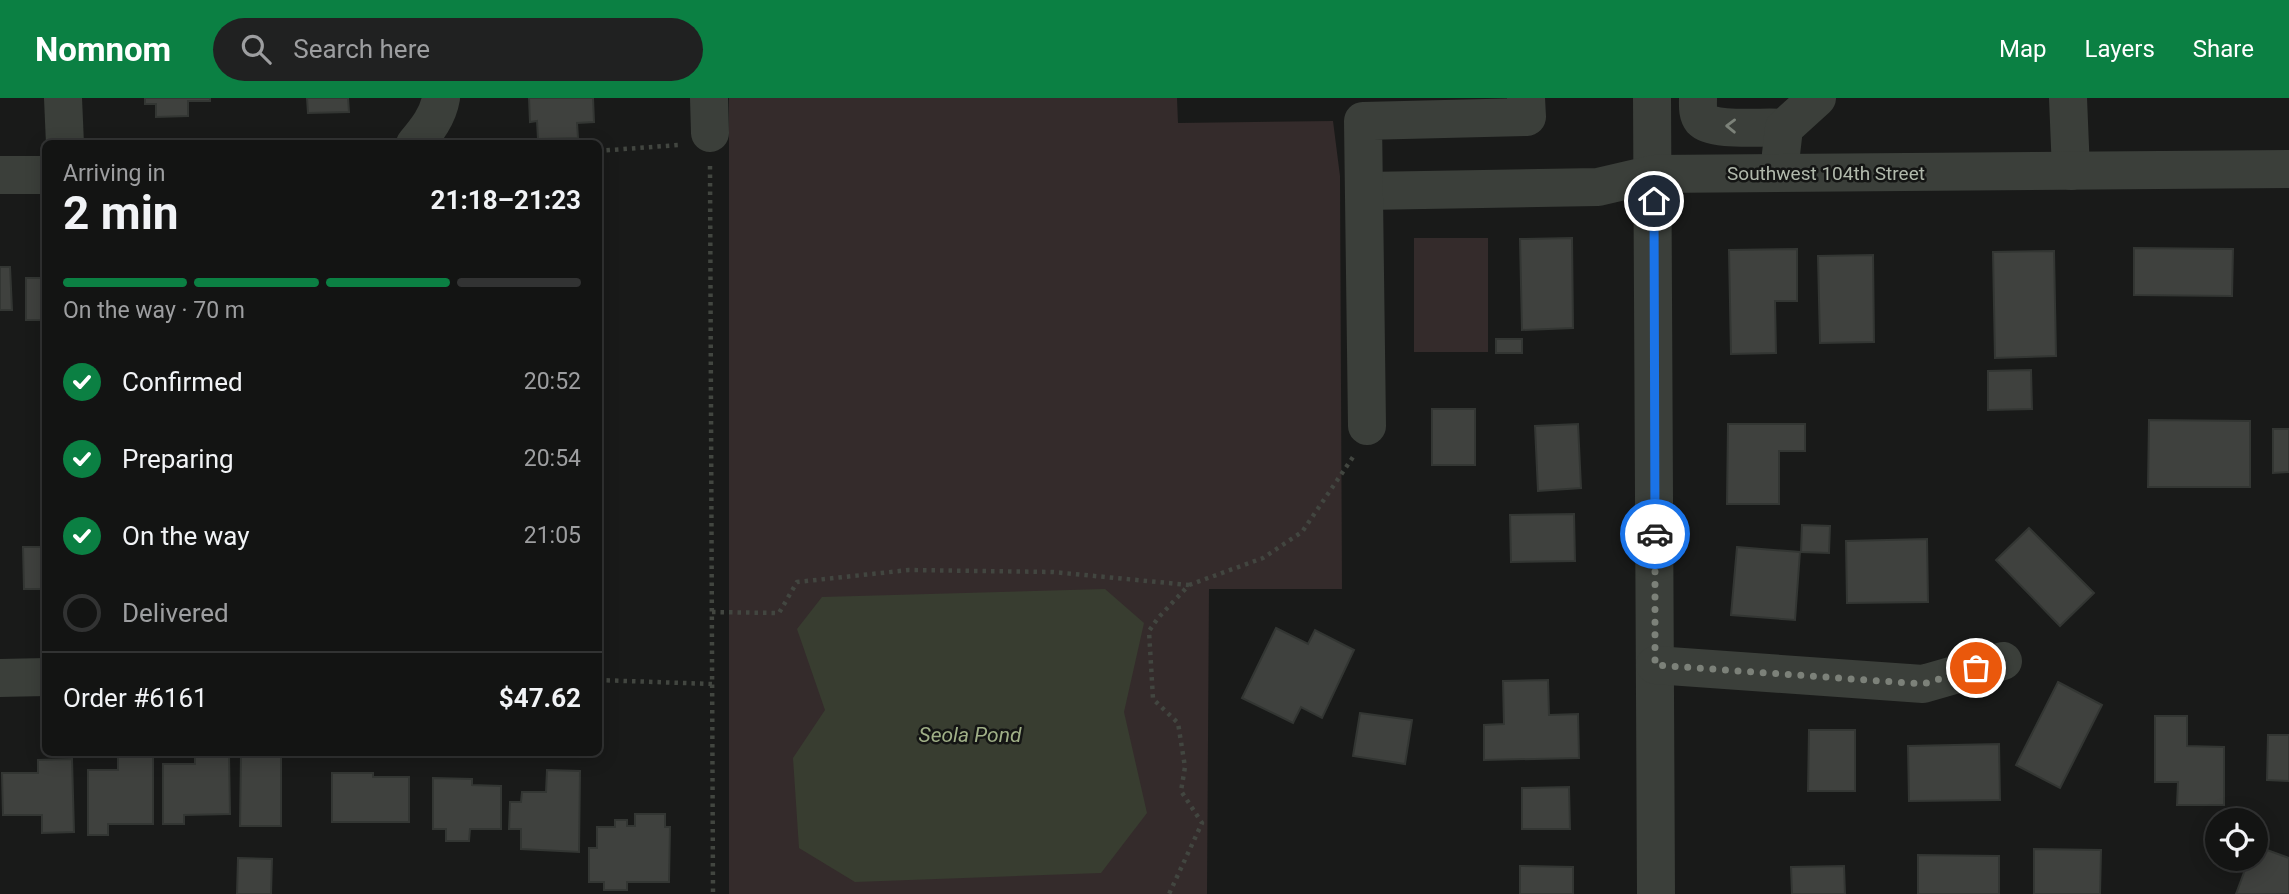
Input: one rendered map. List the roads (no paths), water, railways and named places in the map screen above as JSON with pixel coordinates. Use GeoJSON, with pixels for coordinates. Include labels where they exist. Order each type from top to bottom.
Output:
{"type":"FeatureCollection","features":[{"type":"Feature","properties":{"kind":"street"},"geometry":{"type":"LineString","coordinates":[[63,98],[65,140]]}},
{"type":"Feature","properties":{"kind":"street"},"geometry":{"type":"LineString","coordinates":[[418,140],[440,107],[441,98]]}},
{"type":"Feature","properties":{"kind":"street"},"geometry":{"type":"LineString","coordinates":[[1367,426],[1363,121],[1527,117],[1526,98]]}},
{"type":"Feature","properties":{"kind":"street"},"geometry":{"type":"LineString","coordinates":[[1652,98],[1656,894]]}},
{"type":"Feature","properties":{"kind":"street"},"geometry":{"type":"LineString","coordinates":[[1698,98],[1703,121],[1714,126],[1784,128]]}},
{"type":"Feature","properties":{"kind":"street"},"geometry":{"type":"LineString","coordinates":[[1780,173],[1784,128],[1817,98]]}},
{"type":"Feature","properties":{"kind":"street"},"geometry":{"type":"LineString","coordinates":[[2068,98],[2071,171]]}},
{"type":"Feature","properties":{"kind":"street","name":"Southwest 104th Street"},"geometry":{"type":"LineString","coordinates":[[1365,191],[1598,187],[1654,174],[2289,169]]}},
{"type":"Feature","properties":{"kind":"street"},"geometry":{"type":"LineString","coordinates":[[0,175],[42,174]]}},
{"type":"Feature","properties":{"kind":"street"},"geometry":{"type":"LineString","coordinates":[[1655,665],[1923,684],[2003,661]]}},
{"type":"Feature","properties":{"kind":"street"},"geometry":{"type":"LineString","coordinates":[[0,678],[42,677]]}},
{"type":"Feature","properties":{"kind":"water","name":"Seola Pond"},"geometry":{"type":"Polygon","coordinates":[[[1105,589],[1144,623],[1124,712],[1147,813],[1101,873],[855,882],[799,848],[793,758],[825,710],[797,629],[822,597],[1105,589]]]}}]}
